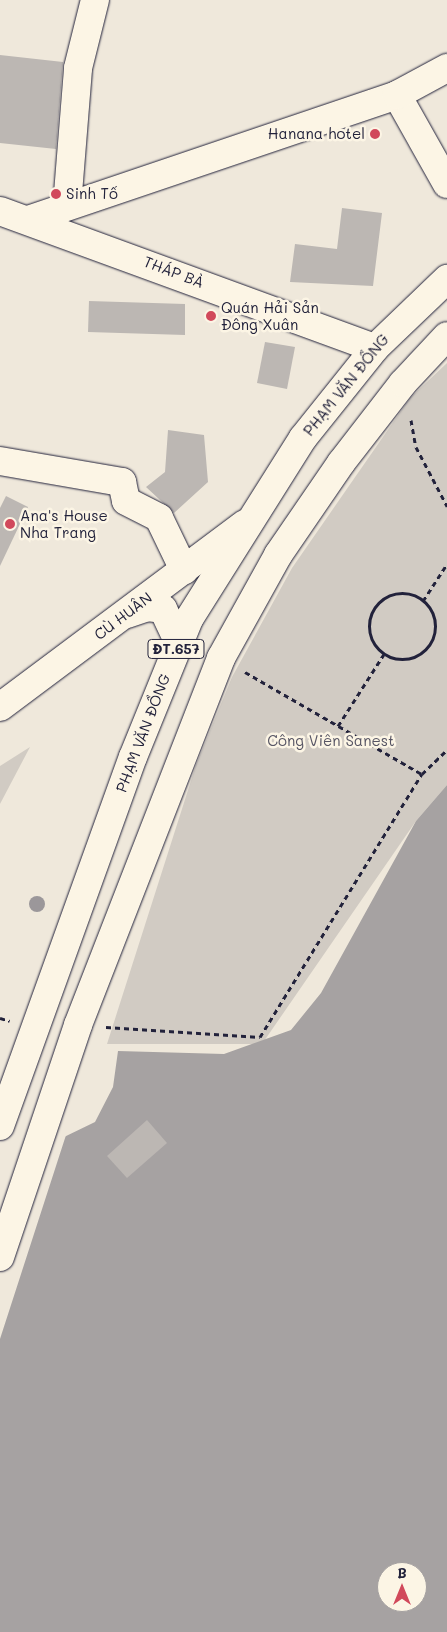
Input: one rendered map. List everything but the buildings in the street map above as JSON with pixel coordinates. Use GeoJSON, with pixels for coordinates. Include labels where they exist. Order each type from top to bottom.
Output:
{"type":"FeatureCollection","features":[{"type":"Feature","properties":{"kind":"main road"},"geometry":{"type":"LineString","coordinates":[[67,206],[78,68],[95,0]]}},
{"type":"Feature","properties":{"kind":"main road"},"geometry":{"type":"LineString","coordinates":[[30,219],[397,95],[447,68]]}},
{"type":"Feature","properties":{"kind":"main road"},"geometry":{"type":"LineString","coordinates":[[397,95],[447,184]]}},
{"type":"Feature","properties":{"kind":"main road","name":"THÁP BÀ"},"geometry":{"type":"LineString","coordinates":[[0,211],[30,219],[375,348]]}},
{"type":"Feature","properties":{"kind":"main road","name":"PHẠM VĂN ĐỒNG"},"geometry":{"type":"LineString","coordinates":[[0,1126],[14,1082],[179,643],[245,524],[303,438],[375,348],[447,279]]}},
{"type":"Feature","properties":{"kind":"main road","name":"ĐT.657"},"geometry":{"type":"LineString","coordinates":[[0,1257],[54,1091],[78,1025],[221,658],[278,555],[403,383],[447,336]]}},
{"type":"Feature","properties":{"kind":"main road"},"geometry":{"type":"LineString","coordinates":[[0,461],[122,482],[126,501],[159,518],[184,570]]}},
{"type":"Feature","properties":{"kind":"main road","name":"CÙ HUÂN"},"geometry":{"type":"LineString","coordinates":[[0,708],[245,524]]}},
{"type":"Feature","properties":{"kind":"main road"},"geometry":{"type":"LineString","coordinates":[[123,616],[147,607],[162,608],[179,643]]}},
{"type":"Feature","properties":{"kind":"path"},"geometry":{"type":"LineString","coordinates":[[403,383],[416,447],[447,506]]}},
{"type":"Feature","properties":{"kind":"path"},"geometry":{"type":"LineString","coordinates":[[423,601],[447,564]]}},
{"type":"Feature","properties":{"kind":"path"},"geometry":{"type":"LineString","coordinates":[[398,593],[423,601],[434,619],[431,641],[405,658],[384,654],[371,638],[374,607],[398,593]]}},
{"type":"Feature","properties":{"kind":"path"},"geometry":{"type":"LineString","coordinates":[[338,726],[384,654]]}},
{"type":"Feature","properties":{"kind":"path"},"geometry":{"type":"LineString","coordinates":[[221,658],[422,774]]}},
{"type":"Feature","properties":{"kind":"path"},"geometry":{"type":"LineString","coordinates":[[78,1025],[260,1037],[422,774],[447,750]]}},
{"type":"Feature","properties":{"kind":"path"},"geometry":{"type":"LineString","coordinates":[[0,1018],[5,1020]]}},
{"type":"Feature","properties":{"kind":"green space","name":"Công Viên Sanest"},"geometry":{"type":"Polygon","coordinates":[[[447,363],[447,785],[416,821],[262,1044],[107,1044],[196,765],[232,677],[292,568],[410,398],[447,363]]]}},
{"type":"Feature","properties":{"kind":"green space"},"geometry":{"type":"Polygon","coordinates":[[[30,747],[0,804],[0,766],[30,747]]]}},
{"type":"Feature","properties":{"kind":"shaded area"},"geometry":{"type":"Polygon","coordinates":[[[447,785],[447,1632],[0,1632],[0,1129],[10,1135],[62,1138],[95,1122],[113,1087],[118,1051],[224,1054],[291,1030],[321,993],[416,821],[447,785]]]}},
{"type":"Feature","properties":{"kind":"pier"},"geometry":{"type":"Polygon","coordinates":[[[0,1126],[11,1132],[67,1132],[0,1339],[0,1126]]]}},
{"type":"Feature","properties":{"kind":"place","name":"Hanana hotel"},"geometry":{"type":"Point","coordinates":[375,134]}},
{"type":"Feature","properties":{"kind":"place","name":"Sinh Tố"},"geometry":{"type":"Point","coordinates":[56,194]}},
{"type":"Feature","properties":{"kind":"place","name":"Quán Hải Sản Đông Xuân"},"geometry":{"type":"Point","coordinates":[211,316]}},
{"type":"Feature","properties":{"kind":"place","name":"Ana's House Nha Trang"},"geometry":{"type":"Point","coordinates":[10,524]}}]}
